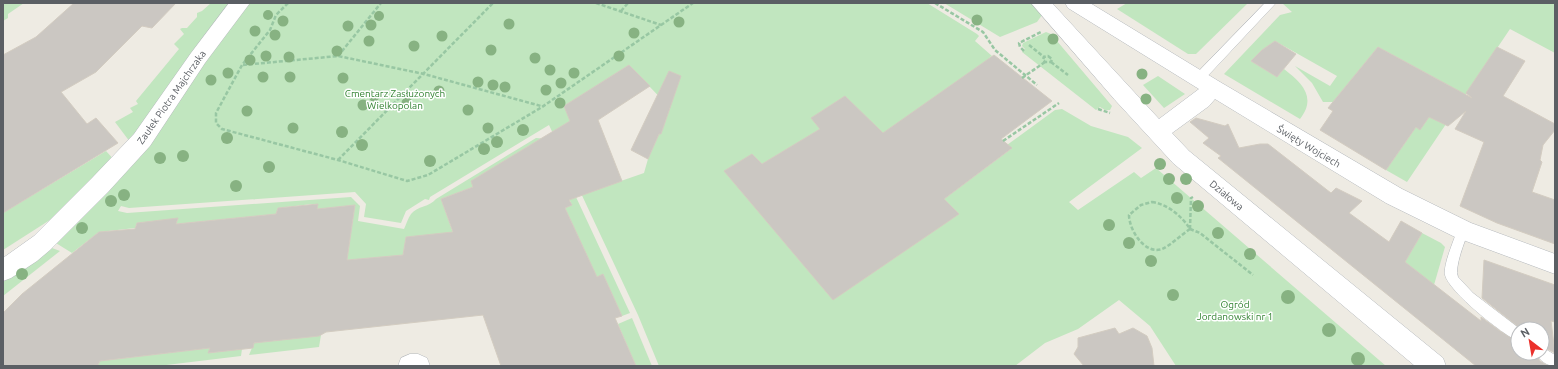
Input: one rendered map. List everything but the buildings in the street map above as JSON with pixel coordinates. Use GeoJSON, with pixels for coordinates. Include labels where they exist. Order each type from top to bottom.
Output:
{"type":"FeatureCollection","features":[{"type":"Feature","properties":{"kind":"street","name":"Zaułek Piotra Majchrzaka"},"geometry":{"type":"LineString","coordinates":[[3,271],[29,254],[42,243],[100,185],[142,140],[198,58],[240,3]]}},
{"type":"Feature","properties":{"kind":"street","name":"Działowa"},"geometry":{"type":"LineString","coordinates":[[1041,3],[1181,157],[1434,366]]}},
{"type":"Feature","properties":{"kind":"street","name":"Święty Wojciech"},"geometry":{"type":"LineString","coordinates":[[1076,3],[1206,84],[1394,196],[1463,230],[1555,264]]}},
{"type":"Feature","properties":{"kind":"street"},"geometry":{"type":"LineString","coordinates":[[1157,132],[1202,100],[1206,84]]}},
{"type":"Feature","properties":{"kind":"street"},"geometry":{"type":"LineString","coordinates":[[410,366],[418,366]]}},
{"type":"Feature","properties":{"kind":"lane"},"geometry":{"type":"LineString","coordinates":[[1206,84],[1271,3]]}},
{"type":"Feature","properties":{"kind":"lane"},"geometry":{"type":"LineString","coordinates":[[1463,230],[1451,275],[1454,284],[1510,329]]}},
{"type":"Feature","properties":{"kind":"path"},"geometry":{"type":"LineString","coordinates":[[288,3],[276,15],[270,30],[242,65],[216,113],[216,123],[222,129],[338,160],[407,181],[428,175],[542,106],[693,3]]}},
{"type":"Feature","properties":{"kind":"path"},"geometry":{"type":"LineString","coordinates":[[338,56],[381,3]]}},
{"type":"Feature","properties":{"kind":"path"},"geometry":{"type":"LineString","coordinates":[[338,160],[494,3]]}},
{"type":"Feature","properties":{"kind":"path"},"geometry":{"type":"LineString","coordinates":[[596,3],[661,25]]}},
{"type":"Feature","properties":{"kind":"path"},"geometry":{"type":"LineString","coordinates":[[621,11],[628,3]]}},
{"type":"Feature","properties":{"kind":"path"},"geometry":{"type":"LineString","coordinates":[[935,3],[982,32],[995,50],[1024,77],[1037,85]]}},
{"type":"Feature","properties":{"kind":"path"},"geometry":{"type":"LineString","coordinates":[[1029,45],[1044,57],[1050,57],[1052,60],[1051,62]]}},
{"type":"Feature","properties":{"kind":"path"},"geometry":{"type":"LineString","coordinates":[[242,65],[338,56],[424,74],[542,106]]}},
{"type":"Feature","properties":{"kind":"path"},"geometry":{"type":"LineString","coordinates":[[1044,57],[1043,60],[1045,62]]}},
{"type":"Feature","properties":{"kind":"path"},"geometry":{"type":"LineString","coordinates":[[1024,77],[1045,62],[1051,62],[1068,75]]}},
{"type":"Feature","properties":{"kind":"path"},"geometry":{"type":"LineString","coordinates":[[1003,141],[1059,103]]}},
{"type":"Feature","properties":{"kind":"path"},"geometry":{"type":"LineString","coordinates":[[1190,229],[1191,198],[1194,196]]}},
{"type":"Feature","properties":{"kind":"path"},"geometry":{"type":"LineString","coordinates":[[1190,229],[1161,249],[1149,248],[1132,232],[1128,223],[1128,215],[1136,207],[1150,202],[1159,202],[1186,222],[1190,229],[1200,233],[1253,275]]}},
{"type":"Feature","properties":{"kind":"green space"},"geometry":{"type":"Polygon","coordinates":[[[3,3],[24,3],[8,14],[8,18],[3,21],[3,3]]]}},
{"type":"Feature","properties":{"kind":"green space"},"geometry":{"type":"Polygon","coordinates":[[[211,3],[234,3],[130,142],[115,122],[133,112],[130,108],[138,104],[136,101],[179,49],[174,44],[184,34],[180,29],[187,28],[197,17],[197,13],[202,11],[211,3]]]}},
{"type":"Feature","properties":{"kind":"green space"},"geometry":{"type":"Polygon","coordinates":[[[246,3],[927,3],[977,34],[979,36],[975,41],[992,56],[990,57],[944,199],[1011,149],[1007,145],[1055,110],[1062,109],[1091,126],[1128,137],[1142,148],[1069,202],[1078,210],[1134,172],[1141,178],[1156,168],[1386,366],[1176,366],[1150,326],[1119,300],[1078,329],[1045,343],[1015,366],[659,366],[638,315],[549,125],[430,197],[429,200],[425,199],[406,211],[401,223],[364,217],[366,204],[355,192],[129,208],[121,206],[118,211],[127,213],[351,197],[360,206],[358,221],[404,229],[410,216],[417,209],[430,204],[536,138],[549,139],[630,313],[622,316],[603,274],[597,278],[565,208],[572,205],[541,139],[523,150],[491,180],[441,199],[453,233],[406,237],[403,255],[347,260],[355,205],[317,209],[317,204],[312,204],[278,208],[276,214],[176,224],[178,219],[137,223],[135,228],[99,232],[72,253],[51,240],[246,3]],[[629,65],[565,106],[595,190],[644,173],[648,159],[659,134],[661,134],[670,108],[629,65]]]}},
{"type":"Feature","properties":{"kind":"green space"},"geometry":{"type":"Polygon","coordinates":[[[944,3],[1034,3],[1042,15],[1037,22],[1000,37],[944,3]]]}},
{"type":"Feature","properties":{"kind":"green space"},"geometry":{"type":"Polygon","coordinates":[[[1127,3],[1248,3],[1196,54],[1188,54],[1117,9],[1127,3]]]}},
{"type":"Feature","properties":{"kind":"green space"},"geometry":{"type":"Polygon","coordinates":[[[1282,3],[1555,3],[1555,53],[1510,29],[1407,182],[1386,170],[1416,127],[1420,129],[1450,86],[1378,47],[1333,102],[1323,102],[1312,83],[1295,66],[1330,86],[1337,76],[1275,41],[1262,50],[1251,61],[1277,77],[1284,69],[1301,85],[1307,97],[1307,104],[1300,119],[1224,74],[1280,15],[1292,12],[1282,3]]]}},
{"type":"Feature","properties":{"kind":"green space"},"geometry":{"type":"Polygon","coordinates":[[[1046,32],[1051,34],[1112,106],[1110,110],[1105,110],[1100,107],[1096,110],[1022,52],[1025,49],[1022,46],[1023,43],[1046,32]]]}},
{"type":"Feature","properties":{"kind":"green space"},"geometry":{"type":"Polygon","coordinates":[[[1158,76],[1185,94],[1164,108],[1143,85],[1158,76]]]}},
{"type":"Feature","properties":{"kind":"green space"},"geometry":{"type":"Polygon","coordinates":[[[106,151],[116,162],[53,218],[3,250],[3,213],[106,151]]]}},
{"type":"Feature","properties":{"kind":"green space"},"geometry":{"type":"Polygon","coordinates":[[[1422,233],[1441,243],[1445,247],[1434,285],[1405,262],[1422,233]]]}},
{"type":"Feature","properties":{"kind":"green space"},"geometry":{"type":"Polygon","coordinates":[[[52,248],[60,251],[3,296],[3,282],[52,248]]]}},
{"type":"Feature","properties":{"kind":"green space"},"geometry":{"type":"Polygon","coordinates":[[[632,318],[652,366],[636,366],[618,324],[632,318]]]}},
{"type":"Feature","properties":{"kind":"green space"},"geometry":{"type":"Polygon","coordinates":[[[321,335],[319,347],[249,355],[254,343],[321,335]]]}},
{"type":"Feature","properties":{"kind":"green space"},"geometry":{"type":"Polygon","coordinates":[[[210,348],[209,353],[242,349],[241,356],[158,366],[96,366],[100,361],[210,348]]]}},
{"type":"Feature","properties":{"kind":"park label","name":"Cmentarz Zasłużonych Wielkopolan"},"geometry":{"type":"Point","coordinates":[395,98]}},
{"type":"Feature","properties":{"kind":"park label","name":"Ogród Jordanowski nr 1"},"geometry":{"type":"Point","coordinates":[1235,310]}}]}
